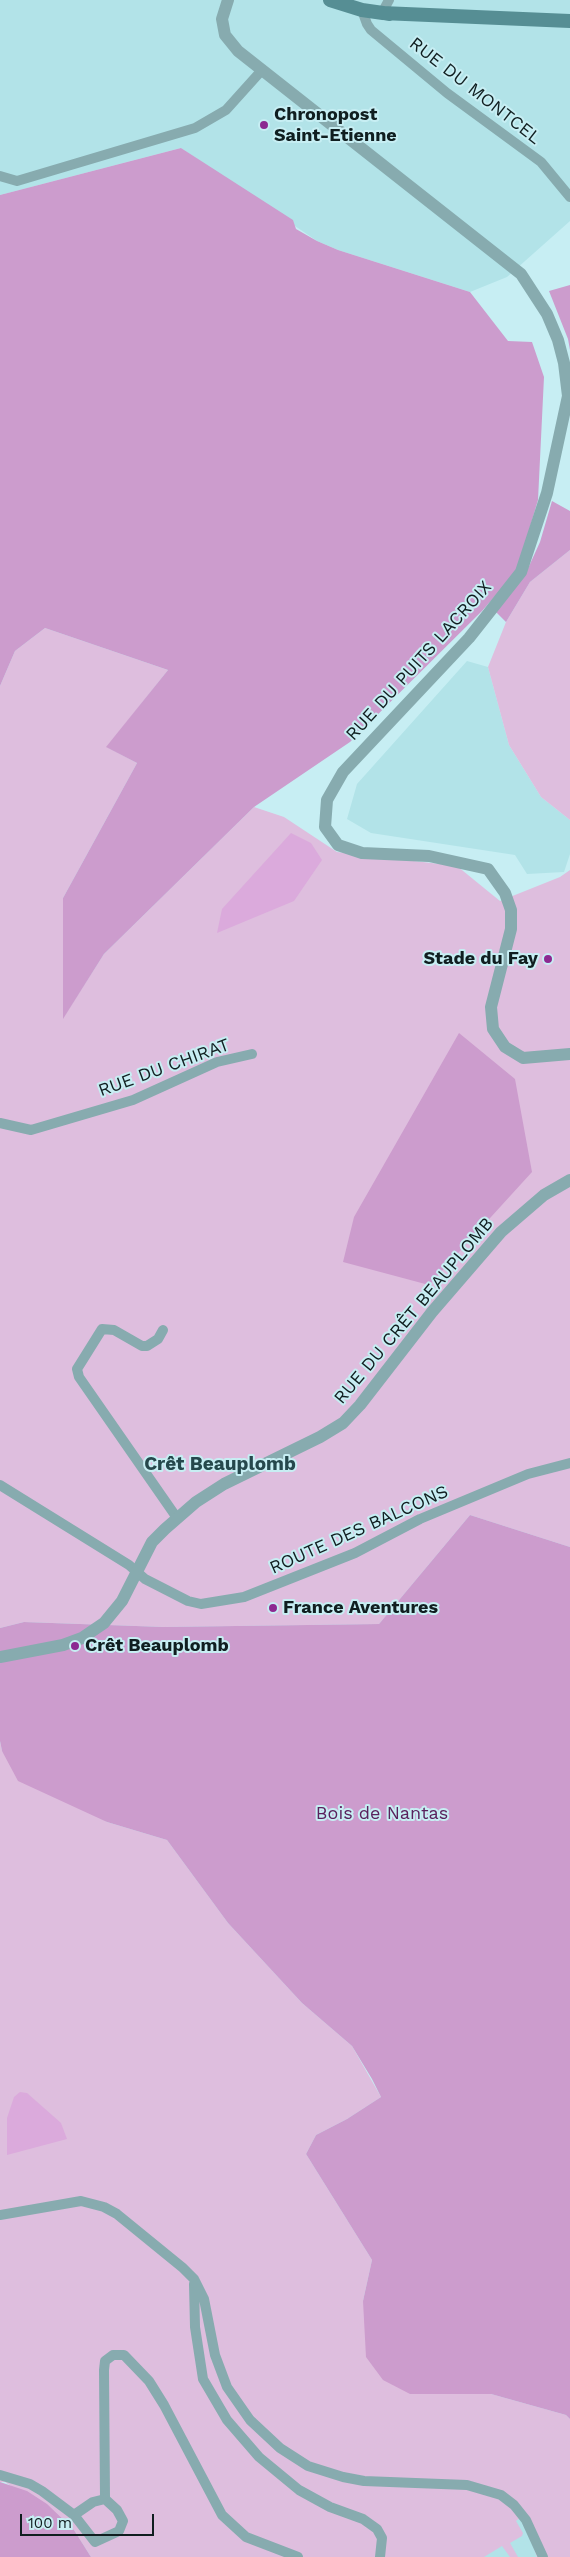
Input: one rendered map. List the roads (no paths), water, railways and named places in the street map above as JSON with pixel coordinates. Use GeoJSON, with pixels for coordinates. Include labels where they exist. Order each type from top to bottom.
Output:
{"type":"FeatureCollection","features":[{"type":"Feature","properties":{"kind":"main road"},"geometry":{"type":"LineString","coordinates":[[330,0],[362,10],[382,13],[570,21]]}},
{"type":"Feature","properties":{"kind":"street","name":"RUE DU PUITS LACROIX"},"geometry":{"type":"LineString","coordinates":[[228,0],[222,19],[225,35],[238,51],[521,274],[548,314],[564,363],[568,396],[547,493],[521,572],[469,638],[343,772],[327,800],[325,827],[338,845],[362,853],[429,856],[488,869],[506,893],[511,910],[511,929],[492,1007],[493,1029],[505,1047],[523,1058],[570,1054]]}},
{"type":"Feature","properties":{"kind":"street"},"geometry":{"type":"LineString","coordinates":[[382,13],[389,0]]}},
{"type":"Feature","properties":{"kind":"street","name":"RUE DU MONTCEL"},"geometry":{"type":"LineString","coordinates":[[362,10],[371,30],[447,93],[541,162],[570,197]]}},
{"type":"Feature","properties":{"kind":"street"},"geometry":{"type":"LineString","coordinates":[[0,176],[17,181],[195,128],[226,110],[262,70]]}},
{"type":"Feature","properties":{"kind":"street","name":"RUE DU CHIRAT"},"geometry":{"type":"LineString","coordinates":[[0,1123],[30,1130],[133,1100],[217,1062],[252,1054]]}},
{"type":"Feature","properties":{"kind":"street","name":"RUE DU CRÊT BEAUPLOMB"},"geometry":{"type":"LineString","coordinates":[[0,1658],[63,1645],[82,1638],[104,1623],[114,1613],[152,1542],[196,1502],[224,1484],[320,1437],[343,1423],[360,1405],[432,1312],[501,1232],[544,1195],[570,1180]]}},
{"type":"Feature","properties":{"kind":"street"},"geometry":{"type":"LineString","coordinates":[[163,1330],[158,1339],[147,1346],[142,1346],[114,1330],[102,1329],[77,1369],[79,1377],[177,1518]]}},
{"type":"Feature","properties":{"kind":"street","name":"ROUTE DES BALCONS"},"geometry":{"type":"LineString","coordinates":[[0,1485],[136,1571],[145,1579],[195,1603],[244,1597],[355,1553],[420,1519],[528,1474],[570,1463]]}},
{"type":"Feature","properties":{"kind":"street"},"geometry":{"type":"LineString","coordinates":[[0,2215],[69,2201],[92,2203],[117,2214],[194,2279],[204,2299],[215,2355],[227,2387],[250,2420],[280,2448],[308,2466],[343,2477],[364,2481],[467,2485],[501,2495],[514,2505],[526,2520],[543,2557]]}},
{"type":"Feature","properties":{"kind":"street"},"geometry":{"type":"LineString","coordinates":[[194,2279],[195,2327],[203,2379],[227,2420],[259,2457],[299,2490],[330,2507],[363,2519],[377,2529],[382,2538],[380,2557]]}},
{"type":"Feature","properties":{"kind":"street"},"geometry":{"type":"LineString","coordinates":[[105,2500],[105,2361],[113,2355],[124,2355],[149,2381],[164,2405],[222,2515],[246,2537],[298,2557]]}},
{"type":"Feature","properties":{"kind":"street"},"geometry":{"type":"LineString","coordinates":[[0,2475],[30,2484],[74,2515],[95,2542],[119,2531],[123,2521],[117,2510],[105,2500],[93,2502],[74,2515]]}},
{"type":"Feature","properties":{"kind":"place","name":"Chronopost Saint-Etienne"},"geometry":{"type":"Point","coordinates":[264,125]}},
{"type":"Feature","properties":{"kind":"place","name":"Stade du Fay"},"geometry":{"type":"Point","coordinates":[548,959]}},
{"type":"Feature","properties":{"kind":"place","name":"France Aventures"},"geometry":{"type":"Point","coordinates":[273,1608]}},
{"type":"Feature","properties":{"kind":"place","name":"Crêt Beauplomb"},"geometry":{"type":"Point","coordinates":[75,1646]}},
{"type":"Feature","properties":{"kind":"district","name":"Crêt Beauplomb"},"geometry":{"type":"Point","coordinates":[220,1464]}},
{"type":"Feature","properties":{"kind":"park label","name":"Bois de Nantas"},"geometry":{"type":"Point","coordinates":[382,1814]}}]}
